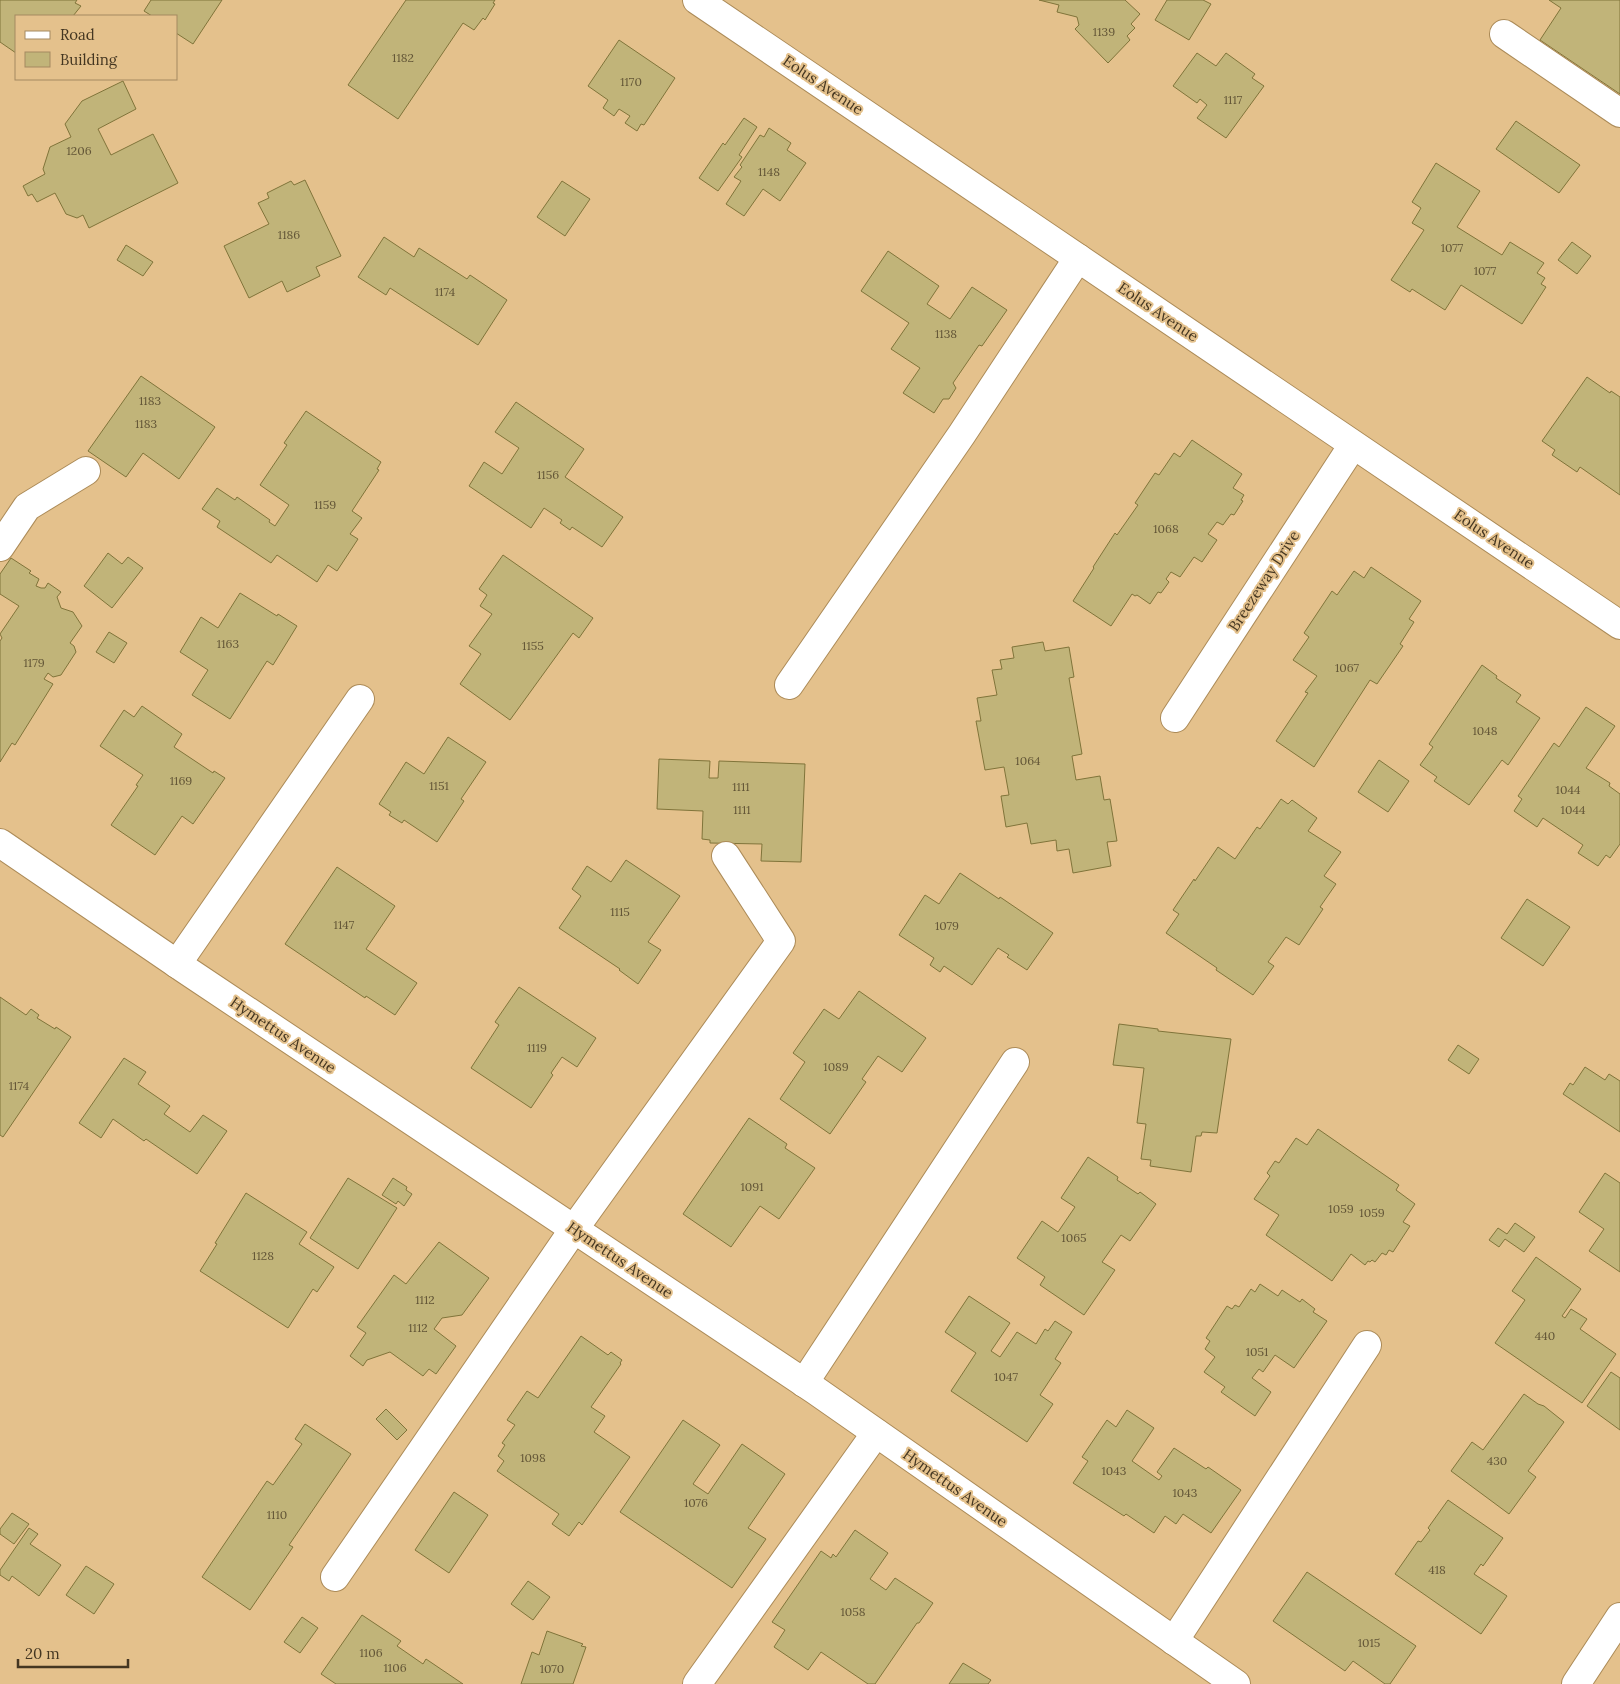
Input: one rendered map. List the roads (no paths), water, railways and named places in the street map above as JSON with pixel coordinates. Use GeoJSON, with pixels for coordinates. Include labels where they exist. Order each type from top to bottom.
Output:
{"type":"FeatureCollection","features":[{"type":"Feature","properties":{"kind":"street","name":"Eolus Avenue"},"geometry":{"type":"LineString","coordinates":[[697,0],[1620,625]]}},
{"type":"Feature","properties":{"kind":"street"},"geometry":{"type":"LineString","coordinates":[[1504,34],[1620,113]]}},
{"type":"Feature","properties":{"kind":"street"},"geometry":{"type":"LineString","coordinates":[[789,685],[962,434],[1078,258]]}},
{"type":"Feature","properties":{"kind":"street","name":"Breezeway Drive"},"geometry":{"type":"LineString","coordinates":[[1175,718],[1354,444]]}},
{"type":"Feature","properties":{"kind":"street"},"geometry":{"type":"LineString","coordinates":[[0,547],[27,508],[86,471]]}},
{"type":"Feature","properties":{"kind":"street"},"geometry":{"type":"LineString","coordinates":[[177,964],[360,698]]}},
{"type":"Feature","properties":{"kind":"street","name":"Hymettus Avenue"},"geometry":{"type":"LineString","coordinates":[[0,843],[177,964],[804,1383],[1236,1684]]}},
{"type":"Feature","properties":{"kind":"street"},"geometry":{"type":"LineString","coordinates":[[335,1578],[574,1229],[781,941],[726,856]]}},
{"type":"Feature","properties":{"kind":"street"},"geometry":{"type":"LineString","coordinates":[[804,1383],[1015,1062]]}},
{"type":"Feature","properties":{"kind":"street"},"geometry":{"type":"LineString","coordinates":[[1174,1641],[1367,1345]]}},
{"type":"Feature","properties":{"kind":"street"},"geometry":{"type":"LineString","coordinates":[[697,1684],[876,1432]]}},
{"type":"Feature","properties":{"kind":"street"},"geometry":{"type":"LineString","coordinates":[[1576,1684],[1620,1617]]}}]}
